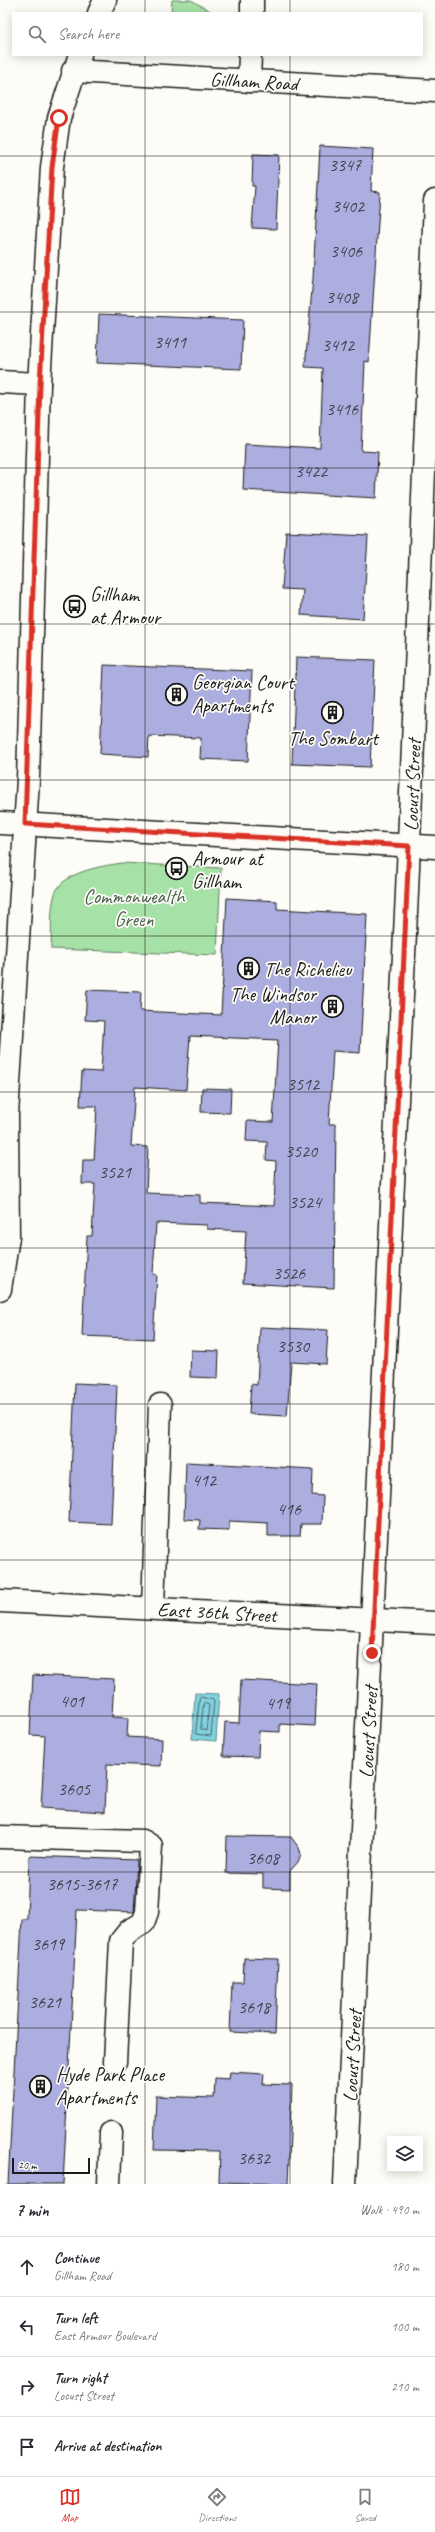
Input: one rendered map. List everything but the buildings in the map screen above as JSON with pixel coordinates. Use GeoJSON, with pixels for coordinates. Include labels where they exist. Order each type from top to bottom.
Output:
{"type":"FeatureCollection","features":[{"type":"Feature","properties":{"kind":"street"},"geometry":{"type":"LineString","coordinates":[[99,12],[105,0]]}},
{"type":"Feature","properties":{"kind":"street"},"geometry":{"type":"LineString","coordinates":[[252,0],[252,12]]}},
{"type":"Feature","properties":{"kind":"street"},"geometry":{"type":"LineString","coordinates":[[249,81],[250,56]]}},
{"type":"Feature","properties":{"kind":"street","name":"Gillham Road"},"geometry":{"type":"LineString","coordinates":[[0,1289],[8,1237],[7,1115],[25,824],[40,384],[52,167],[59,118],[77,63],[249,81],[435,91]]}},
{"type":"Feature","properties":{"kind":"street","name":"Locust Street"},"geometry":{"type":"LineString","coordinates":[[345,2184],[409,846],[435,201]]}},
{"type":"Feature","properties":{"kind":"street"},"geometry":{"type":"LineString","coordinates":[[0,382],[40,384]]}},
{"type":"Feature","properties":{"kind":"street"},"geometry":{"type":"LineString","coordinates":[[0,823],[435,847]]}},
{"type":"Feature","properties":{"kind":"street","name":"Gillham Road"},"geometry":{"type":"LineString","coordinates":[[0,1153],[7,1115]]}},
{"type":"Feature","properties":{"kind":"street"},"geometry":{"type":"LineString","coordinates":[[153,1608],[160,1405]]}},
{"type":"Feature","properties":{"kind":"street","name":"East 36th Street"},"geometry":{"type":"LineString","coordinates":[[0,1600],[435,1623]]}},
{"type":"Feature","properties":{"kind":"street"},"geometry":{"type":"LineString","coordinates":[[0,1837],[142,1841],[151,1846],[147,1912],[142,1923],[129,1931],[121,1941],[115,2062]]}},
{"type":"Feature","properties":{"kind":"street"},"geometry":{"type":"LineString","coordinates":[[109,2184],[111,2133]]}},
{"type":"Feature","properties":{"kind":"green space"},"geometry":{"type":"Polygon","coordinates":[[[172,0],[191,0],[212,12],[171,12],[172,0]]]}},
{"type":"Feature","properties":{"kind":"green space","name":"Commonwealth Green"},"geometry":{"type":"Polygon","coordinates":[[[122,863],[221,868],[217,955],[51,949],[52,909],[54,897],[58,888],[72,876],[82,872],[93,868],[122,863]]]}},
{"type":"Feature","properties":{"kind":"water"},"geometry":{"type":"Polygon","coordinates":[[[195,1693],[219,1694],[216,1741],[192,1739],[195,1693]]]}},
{"type":"Feature","properties":{"kind":"place","name":"Gillham at Armour"},"geometry":{"type":"Point","coordinates":[74,606]}},
{"type":"Feature","properties":{"kind":"place","name":"Georgian Court Apartments"},"geometry":{"type":"Point","coordinates":[177,694]}},
{"type":"Feature","properties":{"kind":"place","name":"The Sombart"},"geometry":{"type":"Point","coordinates":[333,712]}},
{"type":"Feature","properties":{"kind":"place","name":"Armour at Gillham"},"geometry":{"type":"Point","coordinates":[176,869]}},
{"type":"Feature","properties":{"kind":"place","name":"The Richelieu"},"geometry":{"type":"Point","coordinates":[249,969]}},
{"type":"Feature","properties":{"kind":"place","name":"The Windsor Manor"},"geometry":{"type":"Point","coordinates":[332,1006]}},
{"type":"Feature","properties":{"kind":"place","name":"Hyde Park Place Apartments"},"geometry":{"type":"Point","coordinates":[41,2086]}},
{"type":"Feature","properties":{"kind":"route"},"geometry":{"type":"LineString","coordinates":[[59,118],[52,167],[40,384],[28,780],[25,824],[409,846],[372,1653]]}}]}
